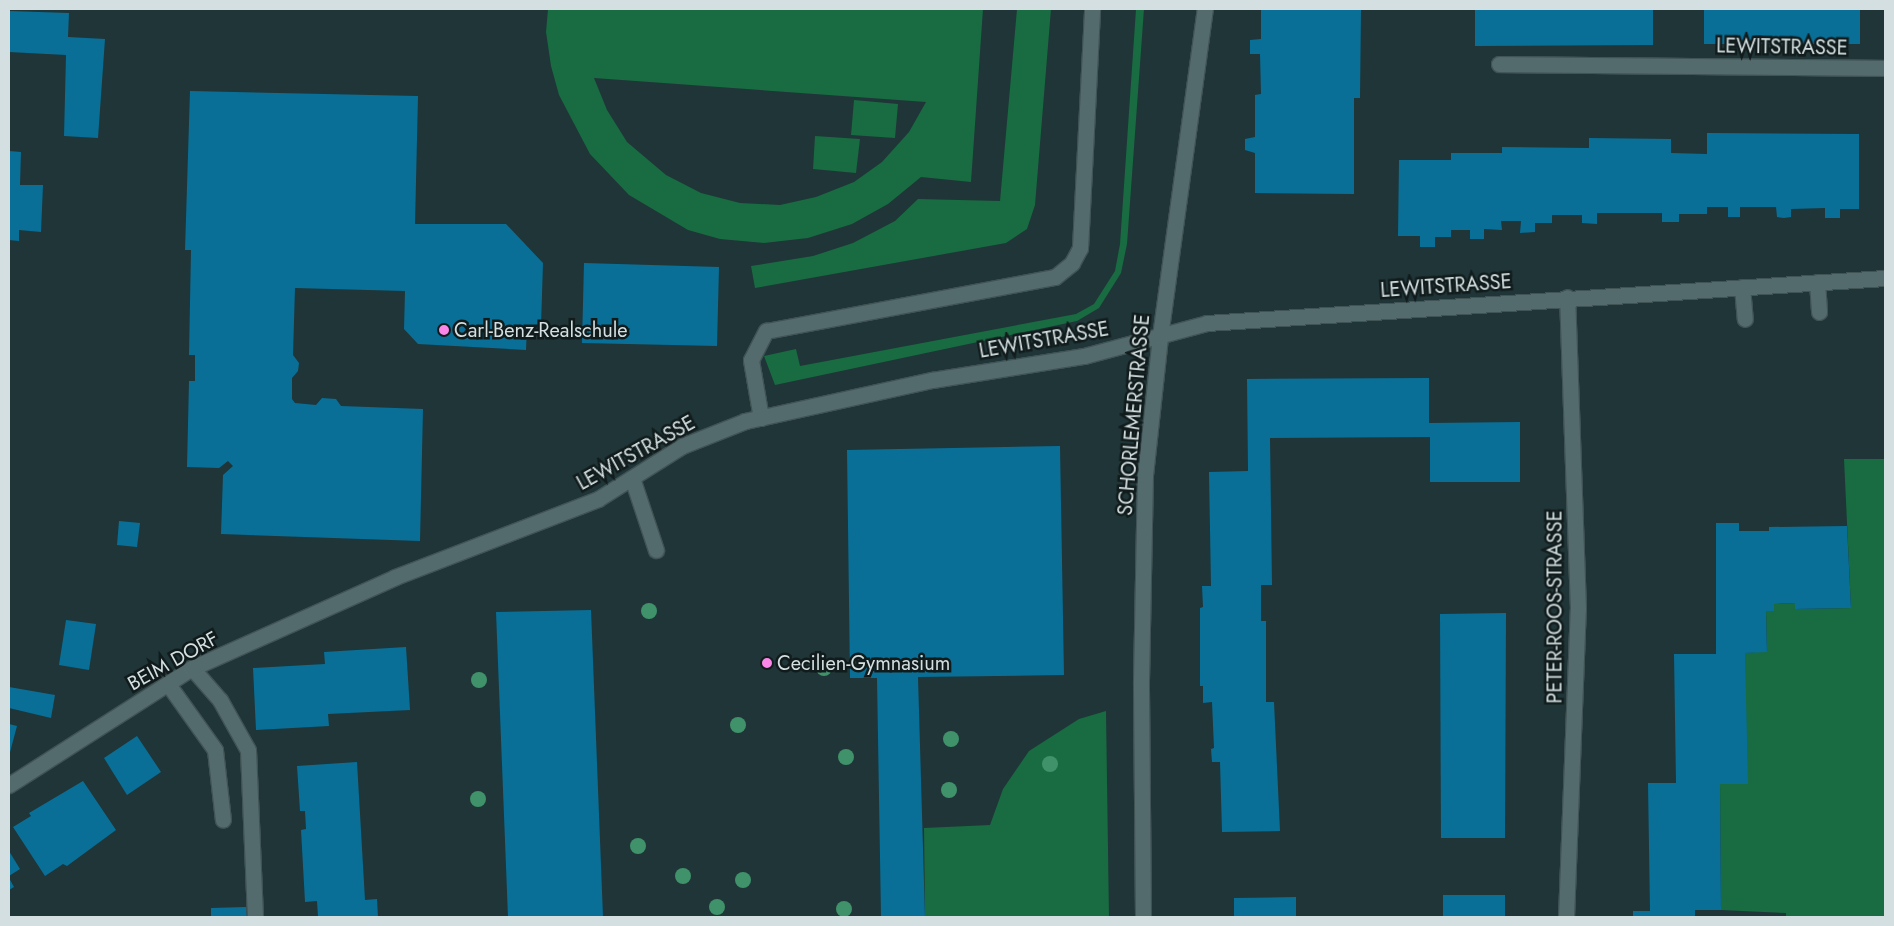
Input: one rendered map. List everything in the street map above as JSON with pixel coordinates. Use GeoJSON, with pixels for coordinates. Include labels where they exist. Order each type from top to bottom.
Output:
{"type":"FeatureCollection","features":[{"type":"Feature","properties":{"kind":"street"},"geometry":{"type":"LineString","coordinates":[[761,418],[751,360],[766,331],[1055,277],[1072,263],[1080,248],[1092,9]]}},
{"type":"Feature","properties":{"kind":"street","name":"SCHORLEMERSTRASSE"},"geometry":{"type":"LineString","coordinates":[[1143,917],[1141,681],[1145,475],[1160,336],[1205,9]]}},
{"type":"Feature","properties":{"kind":"street","name":"LEWITSTRASSE"},"geometry":{"type":"LineString","coordinates":[[1499,64],[1885,68]]}},
{"type":"Feature","properties":{"kind":"street","name":"LEWITSTRASSE"},"geometry":{"type":"LineString","coordinates":[[395,578],[585,505],[682,446],[745,421],[932,380],[1084,356],[1208,323],[1567,297],[1885,278]]}},
{"type":"Feature","properties":{"kind":"street"},"geometry":{"type":"LineString","coordinates":[[1817,282],[1819,312]]}},
{"type":"Feature","properties":{"kind":"street"},"geometry":{"type":"LineString","coordinates":[[1742,287],[1745,319]]}},
{"type":"Feature","properties":{"kind":"street","name":"PETER-ROOS-STRASSE"},"geometry":{"type":"LineString","coordinates":[[1566,917],[1578,609],[1567,297]]}},
{"type":"Feature","properties":{"kind":"street"},"geometry":{"type":"LineString","coordinates":[[632,478],[656,550]]}},
{"type":"Feature","properties":{"kind":"street","name":"BEIM DORF"},"geometry":{"type":"LineString","coordinates":[[9,785],[192,668],[395,578]]}},
{"type":"Feature","properties":{"kind":"street"},"geometry":{"type":"LineString","coordinates":[[192,668],[220,700],[248,750],[255,917]]}},
{"type":"Feature","properties":{"kind":"street"},"geometry":{"type":"LineString","coordinates":[[168,684],[216,750],[223,820]]}},
{"type":"Feature","properties":{"kind":"green space"},"geometry":{"type":"Polygon","coordinates":[[[548,9],[983,9],[971,182],[921,177],[888,204],[852,224],[808,238],[764,243],[720,239],[688,230],[629,195],[590,154],[559,95],[551,66],[546,32],[548,9]],[[594,78],[607,110],[627,142],[666,175],[701,193],[740,203],[780,205],[816,197],[854,182],[882,162],[909,132],[926,102],[594,78]]]}},
{"type":"Feature","properties":{"kind":"green space"},"geometry":{"type":"Polygon","coordinates":[[[1017,9],[1051,9],[1035,205],[1027,229],[1006,243],[755,288],[751,266],[813,256],[853,243],[895,221],[918,199],[1000,201],[1017,9]]]}},
{"type":"Feature","properties":{"kind":"green space"},"geometry":{"type":"Polygon","coordinates":[[[1136,9],[1144,9],[1127,244],[1121,273],[1099,308],[1077,321],[775,385],[764,356],[796,349],[800,366],[1076,314],[1094,304],[1115,271],[1120,244],[1136,9]]]}},
{"type":"Feature","properties":{"kind":"green space"},"geometry":{"type":"Polygon","coordinates":[[[854,100],[898,104],[895,138],[851,135],[854,100]]]}},
{"type":"Feature","properties":{"kind":"green space"},"geometry":{"type":"Polygon","coordinates":[[[815,136],[860,139],[856,173],[813,169],[815,136]]]}},
{"type":"Feature","properties":{"kind":"green space"},"geometry":{"type":"Polygon","coordinates":[[[1844,459],[1885,459],[1885,917],[1786,917],[1786,913],[1721,910],[1720,784],[1745,653],[1767,651],[1766,611],[1774,611],[1774,604],[1795,603],[1796,609],[1851,608],[1844,459]]]}},
{"type":"Feature","properties":{"kind":"green space"},"geometry":{"type":"Polygon","coordinates":[[[1106,711],[1109,917],[925,917],[924,828],[990,825],[1003,789],[1029,751],[1079,719],[1106,711]]]}},
{"type":"Feature","properties":{"kind":"building"},"geometry":{"type":"Polygon","coordinates":[[[1261,9],[1361,9],[1360,98],[1354,98],[1354,194],[1255,193],[1255,153],[1245,150],[1245,139],[1255,137],[1255,95],[1261,94],[1260,54],[1250,54],[1250,40],[1261,39],[1261,9]]]}},
{"type":"Feature","properties":{"kind":"building"},"geometry":{"type":"Polygon","coordinates":[[[1475,9],[1653,9],[1653,45],[1475,46],[1475,9]]]}},
{"type":"Feature","properties":{"kind":"building"},"geometry":{"type":"Polygon","coordinates":[[[1704,9],[1860,9],[1860,44],[1704,44],[1704,9]]]}},
{"type":"Feature","properties":{"kind":"building"},"geometry":{"type":"Polygon","coordinates":[[[9,11],[69,13],[68,37],[105,39],[98,138],[64,136],[66,55],[9,52],[9,11]]]}},
{"type":"Feature","properties":{"kind":"building"},"geometry":{"type":"Polygon","coordinates":[[[190,91],[418,96],[415,224],[506,224],[543,263],[541,326],[527,326],[526,350],[418,344],[404,329],[405,291],[295,288],[293,355],[299,363],[298,371],[292,378],[292,399],[295,403],[316,405],[322,398],[336,399],[341,406],[423,409],[420,541],[221,534],[223,475],[233,466],[228,461],[219,468],[187,467],[189,381],[195,381],[195,355],[189,355],[191,250],[185,250],[190,91]]]}},
{"type":"Feature","properties":{"kind":"building"},"geometry":{"type":"Polygon","coordinates":[[[1707,133],[1859,134],[1859,209],[1840,209],[1840,218],[1825,218],[1825,208],[1791,209],[1791,217],[1784,218],[1777,217],[1776,207],[1740,207],[1740,217],[1728,217],[1728,207],[1707,207],[1707,214],[1679,214],[1679,222],[1662,222],[1662,213],[1597,213],[1597,224],[1582,223],[1582,215],[1552,215],[1552,223],[1535,223],[1535,232],[1520,233],[1521,221],[1501,221],[1502,230],[1484,229],[1484,239],[1470,239],[1470,230],[1451,230],[1451,237],[1435,237],[1435,247],[1420,247],[1420,236],[1398,236],[1399,160],[1451,160],[1451,153],[1502,153],[1502,147],[1589,148],[1589,138],[1671,139],[1671,153],[1707,154],[1707,133]]]}},
{"type":"Feature","properties":{"kind":"building"},"geometry":{"type":"Polygon","coordinates":[[[9,151],[21,152],[20,185],[43,185],[41,232],[19,230],[19,241],[9,240],[9,151]]]}},
{"type":"Feature","properties":{"kind":"building"},"geometry":{"type":"Polygon","coordinates":[[[584,263],[719,267],[717,346],[582,343],[584,263]]]}},
{"type":"Feature","properties":{"kind":"building"},"geometry":{"type":"Polygon","coordinates":[[[1429,378],[1429,423],[1520,422],[1520,482],[1430,482],[1430,437],[1270,438],[1272,585],[1261,585],[1261,621],[1266,621],[1266,702],[1274,702],[1280,831],[1222,832],[1220,762],[1212,762],[1211,749],[1214,748],[1212,702],[1203,703],[1203,686],[1200,686],[1200,608],[1203,607],[1202,586],[1211,586],[1209,472],[1248,471],[1247,379],[1429,378]]]}},
{"type":"Feature","properties":{"kind":"building"},"geometry":{"type":"Polygon","coordinates":[[[1060,446],[1064,675],[918,677],[925,917],[881,917],[877,678],[850,678],[847,450],[1060,446]]]}},
{"type":"Feature","properties":{"kind":"building"},"geometry":{"type":"Polygon","coordinates":[[[119,521],[140,523],[137,547],[117,545],[119,521]]]}},
{"type":"Feature","properties":{"kind":"building"},"geometry":{"type":"Polygon","coordinates":[[[1716,523],[1739,523],[1739,531],[1769,531],[1769,527],[1847,526],[1851,608],[1795,609],[1795,603],[1774,604],[1774,611],[1766,611],[1767,652],[1745,653],[1748,784],[1720,784],[1721,910],[1695,910],[1695,917],[1633,917],[1633,911],[1650,911],[1648,783],[1676,783],[1674,654],[1716,654],[1716,523]]]}},
{"type":"Feature","properties":{"kind":"building"},"geometry":{"type":"Polygon","coordinates":[[[591,610],[603,917],[508,917],[496,612],[591,610]]]}},
{"type":"Feature","properties":{"kind":"building"},"geometry":{"type":"Polygon","coordinates":[[[1506,613],[1505,838],[1441,838],[1440,614],[1506,613]]]}},
{"type":"Feature","properties":{"kind":"building"},"geometry":{"type":"Polygon","coordinates":[[[66,620],[96,624],[89,670],[59,665],[66,620]]]}},
{"type":"Feature","properties":{"kind":"building"},"geometry":{"type":"Polygon","coordinates":[[[406,647],[410,710],[328,714],[329,726],[256,730],[253,668],[325,664],[324,652],[406,647]]]}},
{"type":"Feature","properties":{"kind":"building"},"geometry":{"type":"Polygon","coordinates":[[[9,687],[55,695],[51,718],[9,708],[9,687]]]}},
{"type":"Feature","properties":{"kind":"building"},"geometry":{"type":"Polygon","coordinates":[[[9,724],[17,726],[9,756],[9,724]]]}},
{"type":"Feature","properties":{"kind":"building"},"geometry":{"type":"Polygon","coordinates":[[[137,736],[161,772],[127,795],[104,758],[137,736]]]}},
{"type":"Feature","properties":{"kind":"building"},"geometry":{"type":"Polygon","coordinates":[[[357,762],[365,900],[377,899],[378,917],[318,917],[317,901],[305,902],[301,830],[306,829],[305,811],[300,811],[297,766],[357,762]]]}},
{"type":"Feature","properties":{"kind":"building"},"geometry":{"type":"Polygon","coordinates":[[[83,781],[116,830],[67,866],[63,864],[45,876],[13,827],[31,816],[29,813],[83,781]]]}},
{"type":"Feature","properties":{"kind":"building"},"geometry":{"type":"Polygon","coordinates":[[[9,851],[20,869],[9,876],[9,851]]]}},
{"type":"Feature","properties":{"kind":"building"},"geometry":{"type":"Polygon","coordinates":[[[9,878],[14,887],[9,890],[9,878]]]}},
{"type":"Feature","properties":{"kind":"building"},"geometry":{"type":"Polygon","coordinates":[[[1443,895],[1505,895],[1505,917],[1443,917],[1443,895]]]}},
{"type":"Feature","properties":{"kind":"building"},"geometry":{"type":"Polygon","coordinates":[[[1296,897],[1296,917],[1234,917],[1234,898],[1296,897]]]}},
{"type":"Feature","properties":{"kind":"building"},"geometry":{"type":"Polygon","coordinates":[[[246,907],[247,917],[211,917],[211,908],[246,907]]]}},
{"type":"Feature","properties":{"kind":"place","name":"Carl-Benz-Realschule"},"geometry":{"type":"Point","coordinates":[444,330]}},
{"type":"Feature","properties":{"kind":"place","name":"Cecilien-Gymnasium"},"geometry":{"type":"Point","coordinates":[767,663]}}]}
